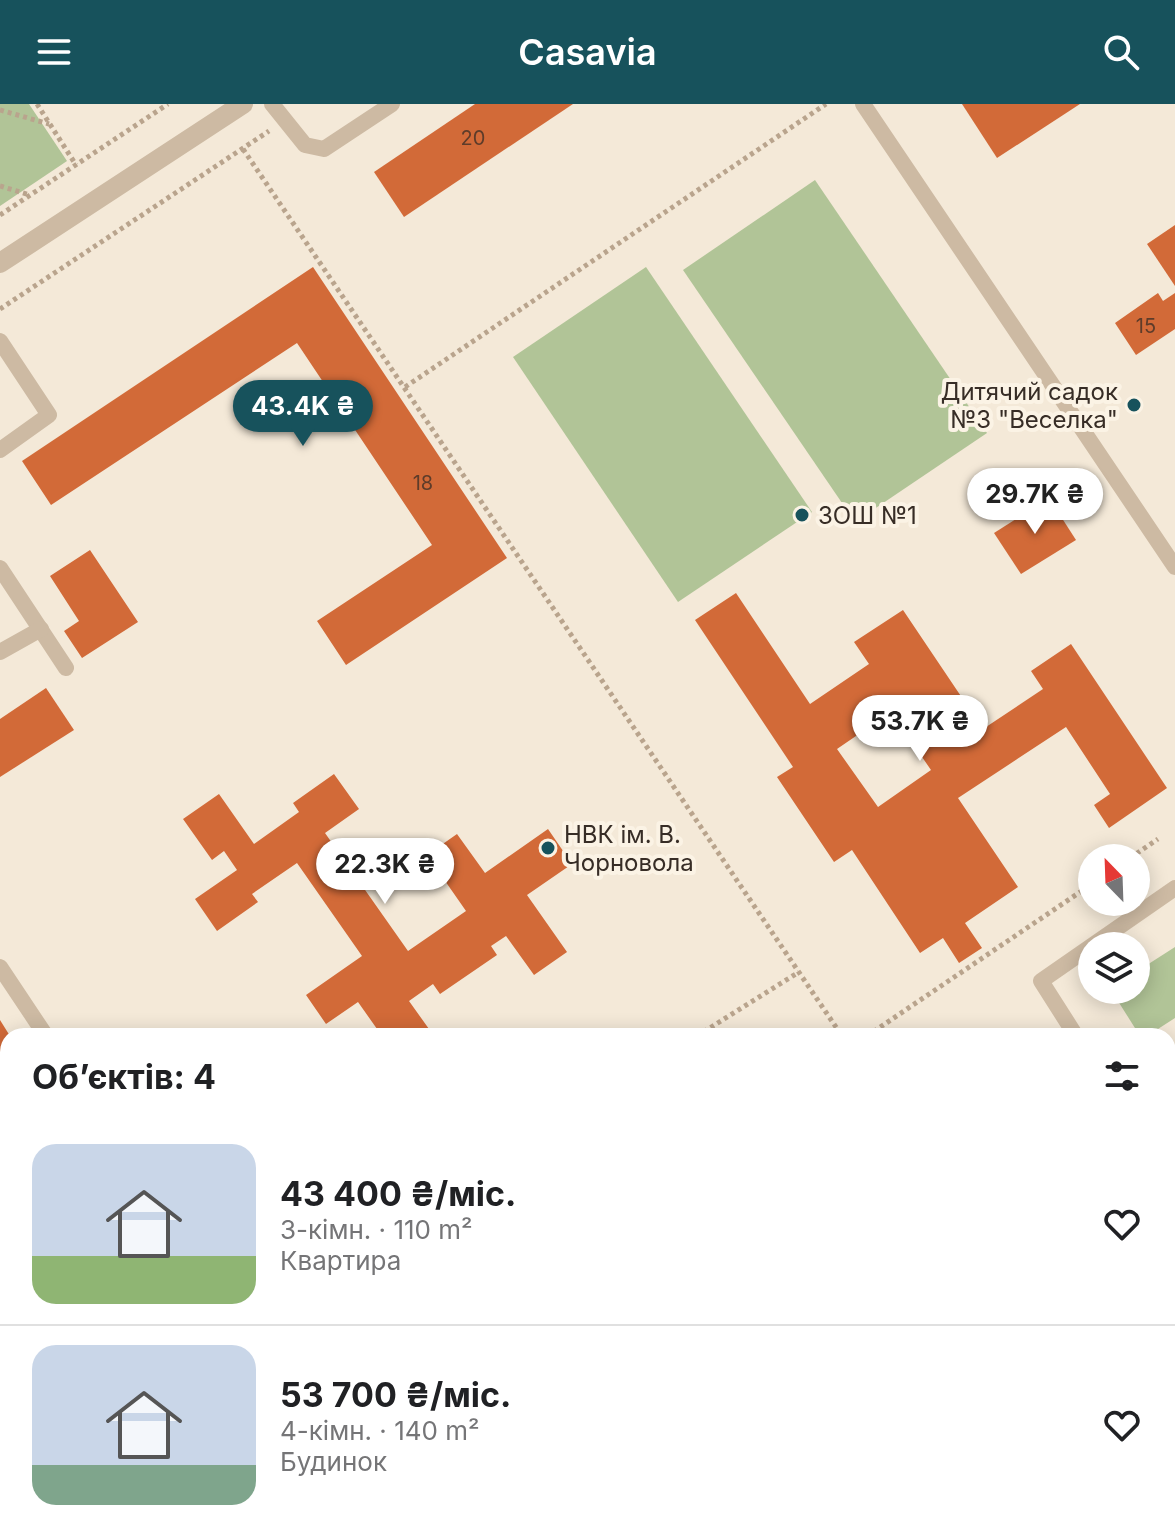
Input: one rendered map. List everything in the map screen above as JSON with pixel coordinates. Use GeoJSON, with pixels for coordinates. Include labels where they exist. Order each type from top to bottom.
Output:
{"type":"FeatureCollection","features":[{"type":"Feature","properties":{"kind":"street"},"geometry":{"type":"LineString","coordinates":[[0,263],[243,104]]}},
{"type":"Feature","properties":{"kind":"lane"},"geometry":{"type":"LineString","coordinates":[[272,104],[305,145],[324,149],[392,104]]}},
{"type":"Feature","properties":{"kind":"lane"},"geometry":{"type":"LineString","coordinates":[[863,104],[1175,567]]}},
{"type":"Feature","properties":{"kind":"lane"},"geometry":{"type":"LineString","coordinates":[[0,341],[49,415],[0,450]]}},
{"type":"Feature","properties":{"kind":"lane"},"geometry":{"type":"LineString","coordinates":[[0,568],[66,668]]}},
{"type":"Feature","properties":{"kind":"lane"},"geometry":{"type":"LineString","coordinates":[[0,652],[41,629]]}},
{"type":"Feature","properties":{"kind":"lane"},"geometry":{"type":"LineString","coordinates":[[1071,1028],[1041,981],[1175,888]]}},
{"type":"Feature","properties":{"kind":"lane"},"geometry":{"type":"LineString","coordinates":[[0,967],[41,1028]]}},
{"type":"Feature","properties":{"kind":"path"},"geometry":{"type":"LineString","coordinates":[[37,104],[76,165]]}},
{"type":"Feature","properties":{"kind":"path"},"geometry":{"type":"LineString","coordinates":[[0,215],[168,104]]}},
{"type":"Feature","properties":{"kind":"path"},"geometry":{"type":"LineString","coordinates":[[405,387],[826,104]]}},
{"type":"Feature","properties":{"kind":"path"},"geometry":{"type":"LineString","coordinates":[[0,110],[51,125]]}},
{"type":"Feature","properties":{"kind":"path"},"geometry":{"type":"LineString","coordinates":[[0,309],[285,120]]}},
{"type":"Feature","properties":{"kind":"path"},"geometry":{"type":"LineString","coordinates":[[243,149],[837,1028]]}},
{"type":"Feature","properties":{"kind":"path"},"geometry":{"type":"LineString","coordinates":[[0,186],[31,195]]}},
{"type":"Feature","properties":{"kind":"path"},"geometry":{"type":"LineString","coordinates":[[1150,844],[1158,839]]}},
{"type":"Feature","properties":{"kind":"path"},"geometry":{"type":"LineString","coordinates":[[879,1028],[1078,893]]}},
{"type":"Feature","properties":{"kind":"path"},"geometry":{"type":"LineString","coordinates":[[710,1028],[799,972]]}},
{"type":"Feature","properties":{"kind":"green space"},"geometry":{"type":"Polygon","coordinates":[[[0,104],[29,104],[67,161],[0,206],[0,104]]]}},
{"type":"Feature","properties":{"kind":"green space"},"geometry":{"type":"Polygon","coordinates":[[[815,180],[987,433],[855,522],[683,270],[815,180]]]}},
{"type":"Feature","properties":{"kind":"green space"},"geometry":{"type":"Polygon","coordinates":[[[646,267],[812,512],[678,602],[513,357],[646,267]]]}},
{"type":"Feature","properties":{"kind":"green space"},"geometry":{"type":"Polygon","coordinates":[[[1175,947],[1175,1018],[1159,1028],[1135,1028],[1120,1004],[1150,1004],[1150,963],[1175,947]]]}},
{"type":"Feature","properties":{"kind":"building"},"geometry":{"type":"Polygon","coordinates":[[[475,104],[573,104],[404,217],[374,172],[475,104]]]}},
{"type":"Feature","properties":{"kind":"building"},"geometry":{"type":"Polygon","coordinates":[[[962,104],[1080,104],[997,158],[962,104]]]}},
{"type":"Feature","properties":{"kind":"building"},"geometry":{"type":"Polygon","coordinates":[[[1175,225],[1175,286],[1147,244],[1175,225]]]}},
{"type":"Feature","properties":{"kind":"building"},"geometry":{"type":"Polygon","coordinates":[[[313,267],[507,558],[346,665],[317,621],[432,545],[297,343],[51,505],[22,461],[313,267]]]}},
{"type":"Feature","properties":{"kind":"building"},"geometry":{"type":"Polygon","coordinates":[[[1158,293],[1163,301],[1175,293],[1175,329],[1136,355],[1115,323],[1158,293]]]}},
{"type":"Feature","properties":{"kind":"building"},"geometry":{"type":"Polygon","coordinates":[[[1049,498],[1076,540],[1021,574],[994,533],[1049,498]]]}},
{"type":"Feature","properties":{"kind":"building"},"geometry":{"type":"Polygon","coordinates":[[[90,550],[138,622],[82,658],[64,631],[79,621],[50,576],[90,550]]]}},
{"type":"Feature","properties":{"kind":"building"},"geometry":{"type":"Polygon","coordinates":[[[736,593],[810,704],[869,664],[854,642],[903,610],[983,729],[1043,689],[1031,671],[1071,644],[1167,788],[1109,828],[1094,805],[1110,794],[1066,727],[958,798],[1018,887],[965,923],[982,948],[959,963],[943,938],[920,953],[852,850],[834,862],[777,777],[793,767],[695,620],[736,593]],[[891,712],[837,749],[878,807],[931,770],[891,712]]]}},
{"type":"Feature","properties":{"kind":"building"},"geometry":{"type":"Polygon","coordinates":[[[46,688],[74,730],[0,777],[0,719],[46,688]]]}},
{"type":"Feature","properties":{"kind":"building"},"geometry":{"type":"Polygon","coordinates":[[[334,774],[359,809],[325,833],[408,951],[466,911],[427,855],[457,834],[485,873],[548,829],[572,864],[527,895],[567,952],[534,975],[506,936],[491,946],[497,955],[440,994],[433,984],[409,1001],[428,1028],[376,1028],[358,1002],[326,1024],[306,995],[362,956],[297,863],[252,894],[258,902],[217,931],[195,899],[237,870],[224,851],[212,860],[183,819],[219,794],[254,844],[299,812],[293,803],[334,774]]]}},
{"type":"Feature","properties":{"kind":"place","name":"Дитячий садок №3 \"Веселка\""},"geometry":{"type":"Point","coordinates":[1134,405]}},
{"type":"Feature","properties":{"kind":"place","name":"ЗОШ №1"},"geometry":{"type":"Point","coordinates":[802,515]}},
{"type":"Feature","properties":{"kind":"place","name":"НВК ім. В. Чорновола"},"geometry":{"type":"Point","coordinates":[548,848]}}]}
